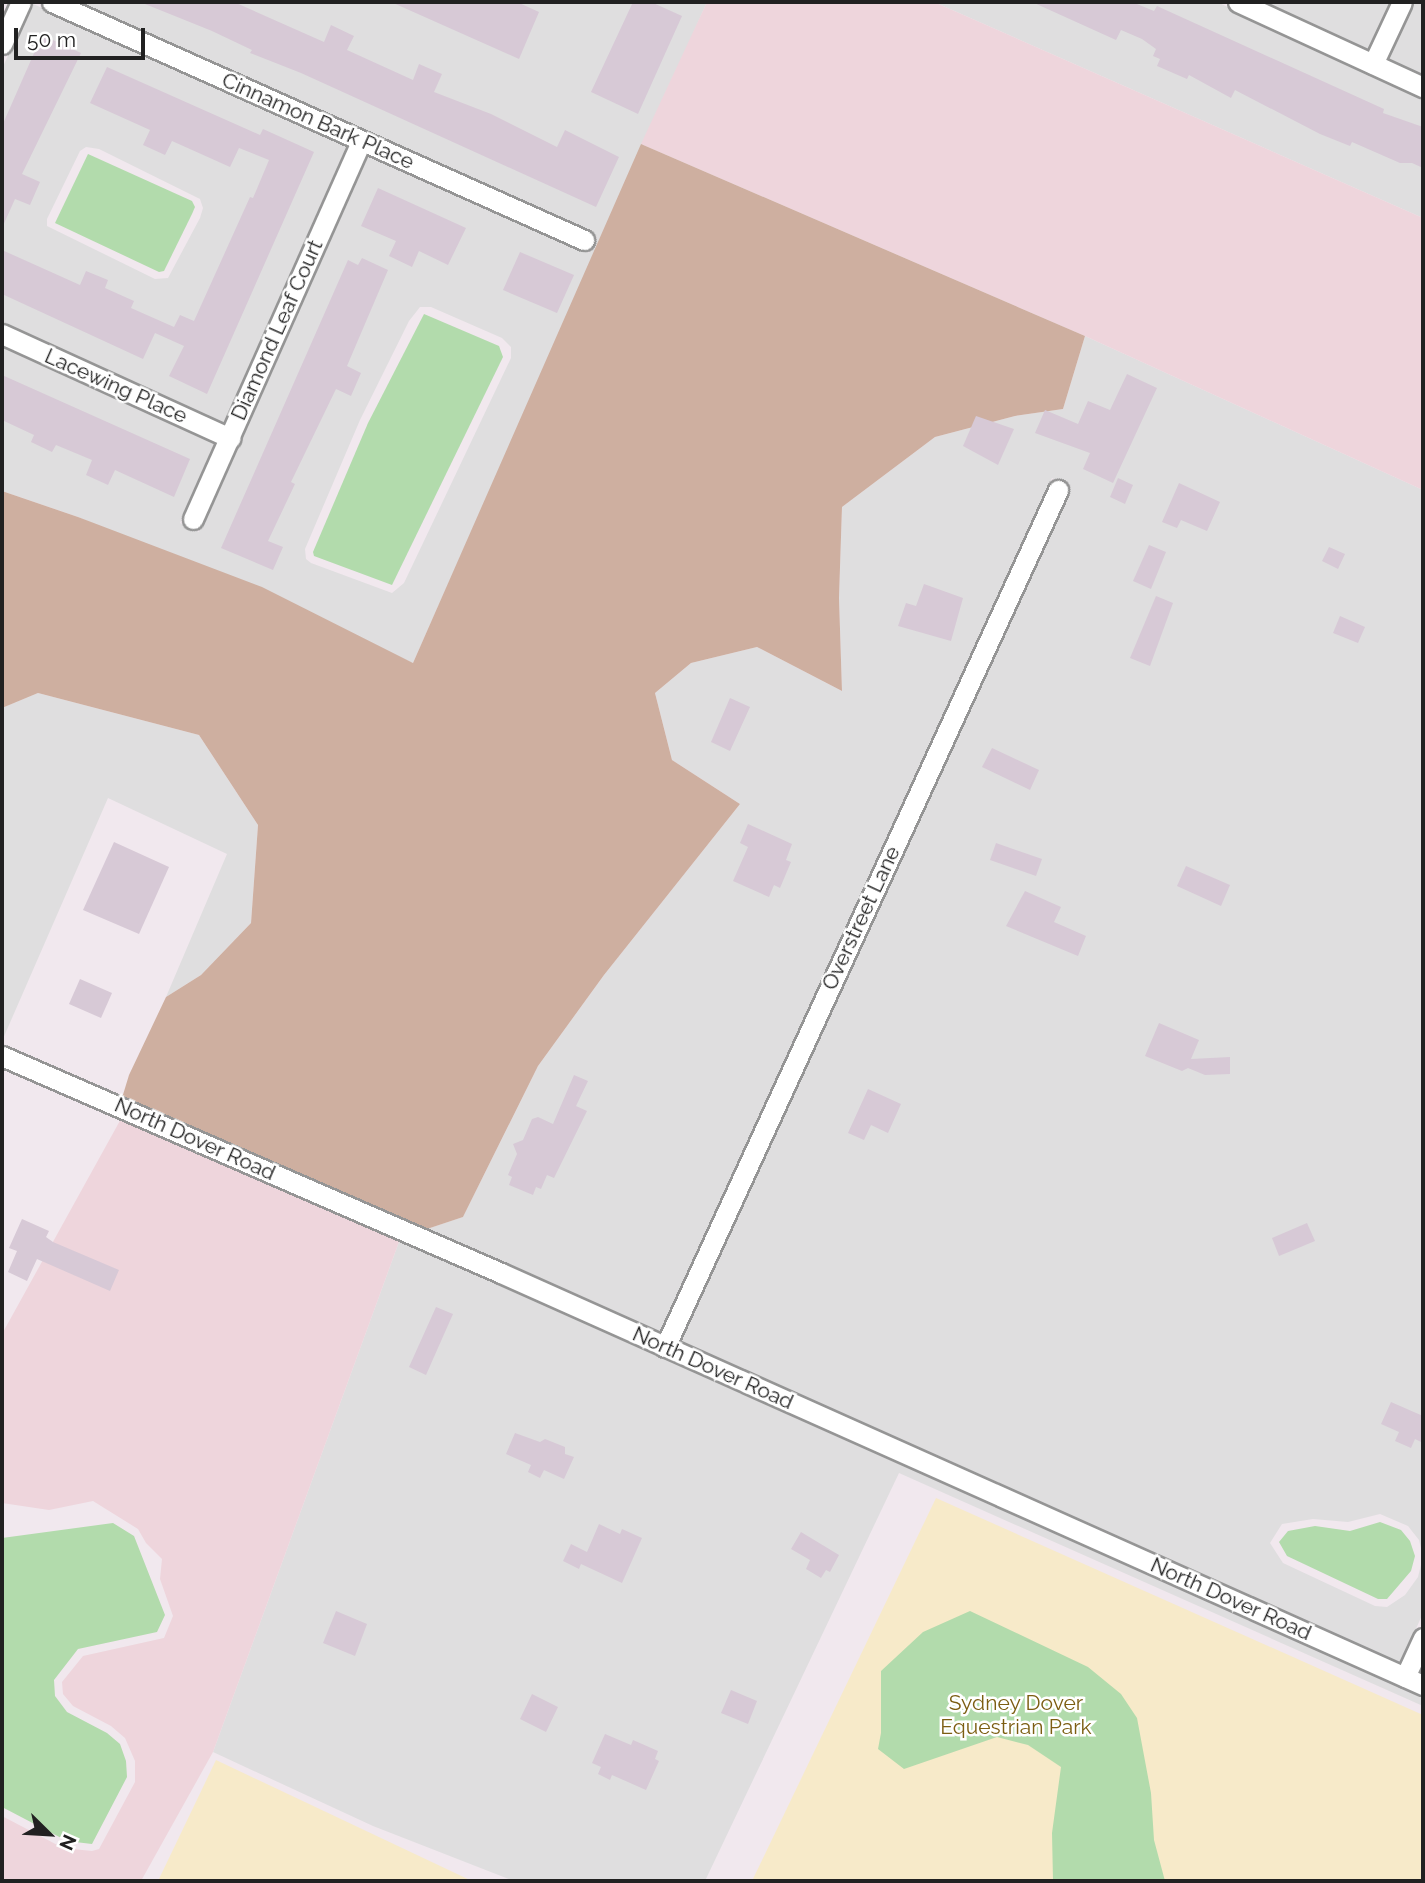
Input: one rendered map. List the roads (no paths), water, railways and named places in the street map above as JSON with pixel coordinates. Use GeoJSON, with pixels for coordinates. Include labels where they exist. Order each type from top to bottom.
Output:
{"type":"FeatureCollection","features":[{"type":"Feature","properties":{"kind":"street"},"geometry":{"type":"LineString","coordinates":[[2,44],[21,2]]}},
{"type":"Feature","properties":{"kind":"street","name":"Cinnamon Bark Place"},"geometry":{"type":"LineString","coordinates":[[52,2],[584,240]]}},
{"type":"Feature","properties":{"kind":"street"},"geometry":{"type":"LineString","coordinates":[[1238,2],[1423,87]]}},
{"type":"Feature","properties":{"kind":"street"},"geometry":{"type":"LineString","coordinates":[[1373,64],[1402,2]]}},
{"type":"Feature","properties":{"kind":"street","name":"Diamond Leaf Court"},"geometry":{"type":"LineString","coordinates":[[193,520],[361,141]]}},
{"type":"Feature","properties":{"kind":"street","name":"Lacewing Place"},"geometry":{"type":"LineString","coordinates":[[2,334],[230,438]]}},
{"type":"Feature","properties":{"kind":"street","name":"Overstreet Lane"},"geometry":{"type":"LineString","coordinates":[[665,1347],[1058,490]]}},
{"type":"Feature","properties":{"kind":"street","name":"North Dover Road"},"geometry":{"type":"LineString","coordinates":[[2,1056],[665,1347],[1414,1681]]}},
{"type":"Feature","properties":{"kind":"street"},"geometry":{"type":"LineString","coordinates":[[1414,1681],[1423,1638]]}},
{"type":"Feature","properties":{"kind":"park label","name":"Sydney Dover Equestrian Park"},"geometry":{"type":"Point","coordinates":[1016,1715]}}]}
